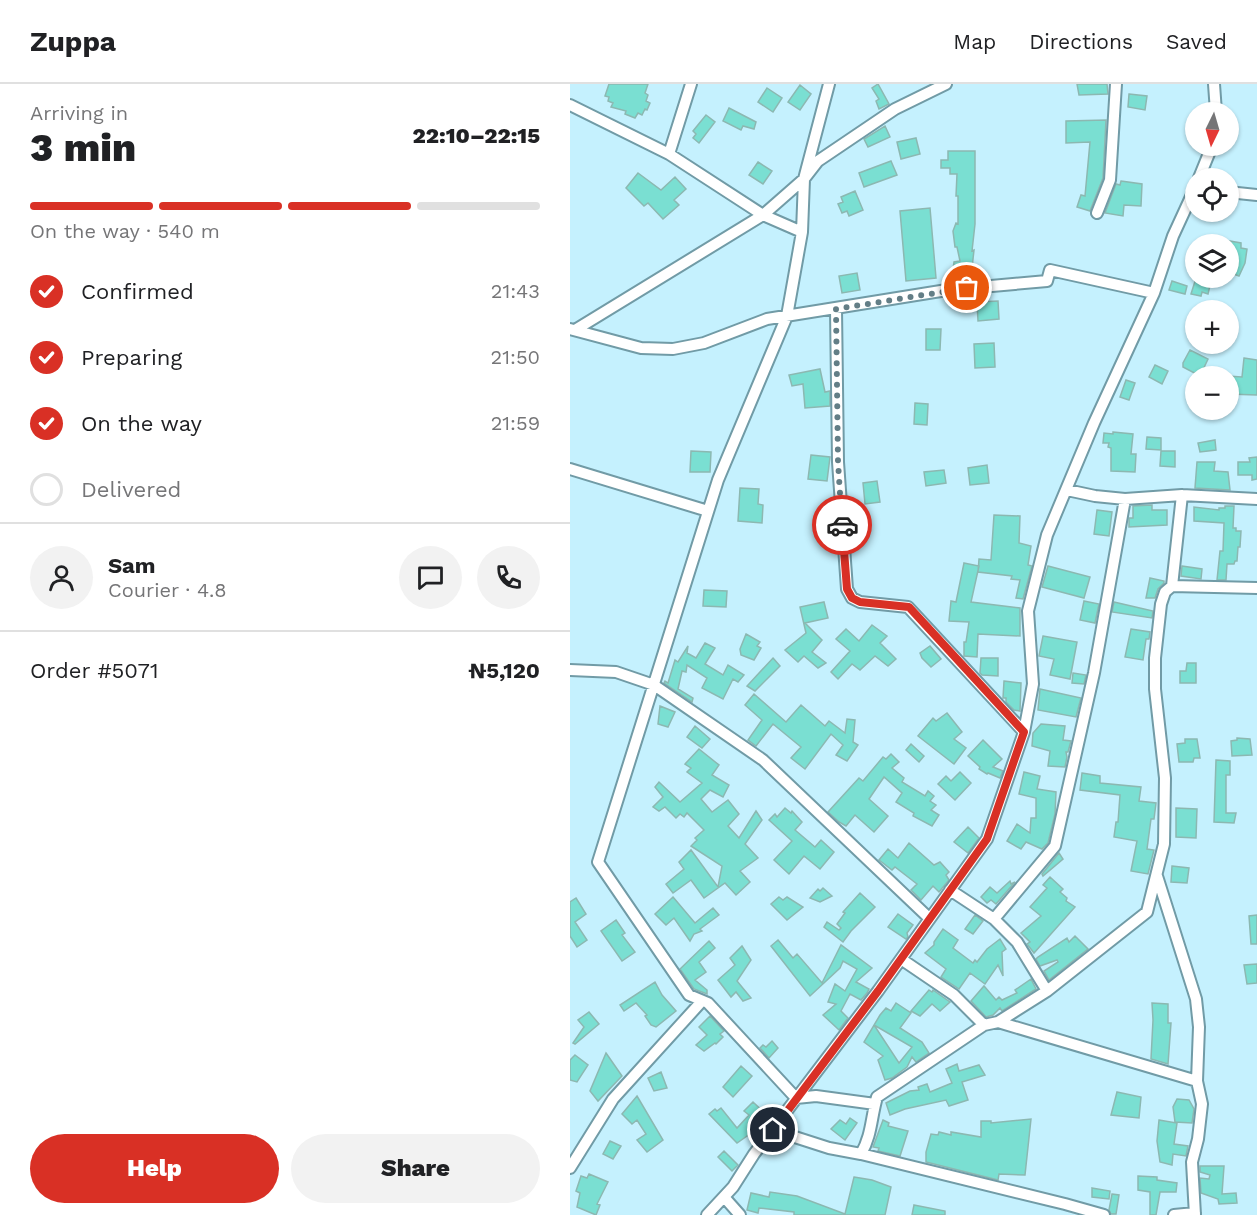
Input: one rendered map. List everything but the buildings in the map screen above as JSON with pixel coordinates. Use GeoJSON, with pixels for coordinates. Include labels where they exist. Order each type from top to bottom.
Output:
{"type":"FeatureCollection","features":[{"type":"Feature","properties":{"kind":"street"},"geometry":{"type":"LineString","coordinates":[[669,154],[692,84]]}},
{"type":"Feature","properties":{"kind":"street"},"geometry":{"type":"LineString","coordinates":[[795,1098],[708,1003],[689,995],[598,862],[718,480],[787,316],[802,232],[804,179],[829,84]]}},
{"type":"Feature","properties":{"kind":"street"},"geometry":{"type":"LineString","coordinates":[[573,330],[763,215],[804,179],[818,161],[895,109],[946,84]]}},
{"type":"Feature","properties":{"kind":"street"},"geometry":{"type":"LineString","coordinates":[[1097,213],[1110,180],[1116,84]]}},
{"type":"Feature","properties":{"kind":"street"},"geometry":{"type":"LineString","coordinates":[[1214,84],[1215,102]]}},
{"type":"Feature","properties":{"kind":"street"},"geometry":{"type":"LineString","coordinates":[[570,105],[669,154],[763,215],[802,232]]}},
{"type":"Feature","properties":{"kind":"street"},"geometry":{"type":"LineString","coordinates":[[1239,193],[1257,195]]}},
{"type":"Feature","properties":{"kind":"street"},"geometry":{"type":"LineString","coordinates":[[707,1215],[724,1197],[795,1098],[835,1048],[987,839],[1024,732],[1033,684],[1028,611],[1047,535],[1094,423],[1154,293],[1173,236],[1185,210]]}},
{"type":"Feature","properties":{"kind":"street"},"geometry":{"type":"LineString","coordinates":[[573,330],[641,348],[673,349],[704,344],[767,319],[947,290],[1047,281],[1050,270],[1154,293]]}},
{"type":"Feature","properties":{"kind":"street"},"geometry":{"type":"LineString","coordinates":[[836,309],[838,462],[847,589],[852,598],[860,602],[909,607],[1024,732]]}},
{"type":"Feature","properties":{"kind":"street"},"geometry":{"type":"LineString","coordinates":[[571,473],[708,511]]}},
{"type":"Feature","properties":{"kind":"street"},"geometry":{"type":"LineString","coordinates":[[1067,490],[1125,499],[1182,495],[1257,499]]}},
{"type":"Feature","properties":{"kind":"street"},"geometry":{"type":"LineString","coordinates":[[1172,586],[1182,495]]}},
{"type":"Feature","properties":{"kind":"street"},"geometry":{"type":"LineString","coordinates":[[994,919],[1055,846],[1094,673],[1125,499]]}},
{"type":"Feature","properties":{"kind":"street"},"geometry":{"type":"LineString","coordinates":[[861,1154],[872,1130],[877,1097],[984,1025],[998,1022],[1047,991],[1147,912],[1164,844],[1165,778],[1155,689],[1155,658],[1161,604],[1165,592],[1172,586],[1257,588]]}},
{"type":"Feature","properties":{"kind":"street"},"geometry":{"type":"LineString","coordinates":[[570,670],[616,672],[654,685],[763,760],[929,918]]}},
{"type":"Feature","properties":{"kind":"street"},"geometry":{"type":"LineString","coordinates":[[1157,875],[1196,999],[1199,1027],[1197,1081],[1202,1104],[1198,1139],[1192,1162],[1195,1214],[1174,1215]]}},
{"type":"Feature","properties":{"kind":"street"},"geometry":{"type":"LineString","coordinates":[[950,890],[994,919],[1017,942],[1047,991]]}},
{"type":"Feature","properties":{"kind":"street"},"geometry":{"type":"LineString","coordinates":[[901,959],[954,995],[984,1025]]}},
{"type":"Feature","properties":{"kind":"street"},"geometry":{"type":"LineString","coordinates":[[570,1168],[574,1153],[613,1099],[702,1001]]}},
{"type":"Feature","properties":{"kind":"street"},"geometry":{"type":"LineString","coordinates":[[998,1022],[1197,1081]]}},
{"type":"Feature","properties":{"kind":"street"},"geometry":{"type":"LineString","coordinates":[[795,1098],[816,1096],[875,1104]]}},
{"type":"Feature","properties":{"kind":"street"},"geometry":{"type":"LineString","coordinates":[[773,1130],[829,1148],[1104,1215]]}},
{"type":"Feature","properties":{"kind":"street"},"geometry":{"type":"LineString","coordinates":[[724,1197],[740,1215]]}},
{"type":"Feature","properties":{"kind":"way so far"},"geometry":{"type":"LineString","coordinates":[[842,525],[838,462],[836,309],[967,288]]}},
{"type":"Feature","properties":{"kind":"route"},"geometry":{"type":"LineString","coordinates":[[773,1130],[878,991],[987,839],[1024,732],[909,607],[860,602],[852,598],[847,589],[844,574],[842,525]]}}]}
